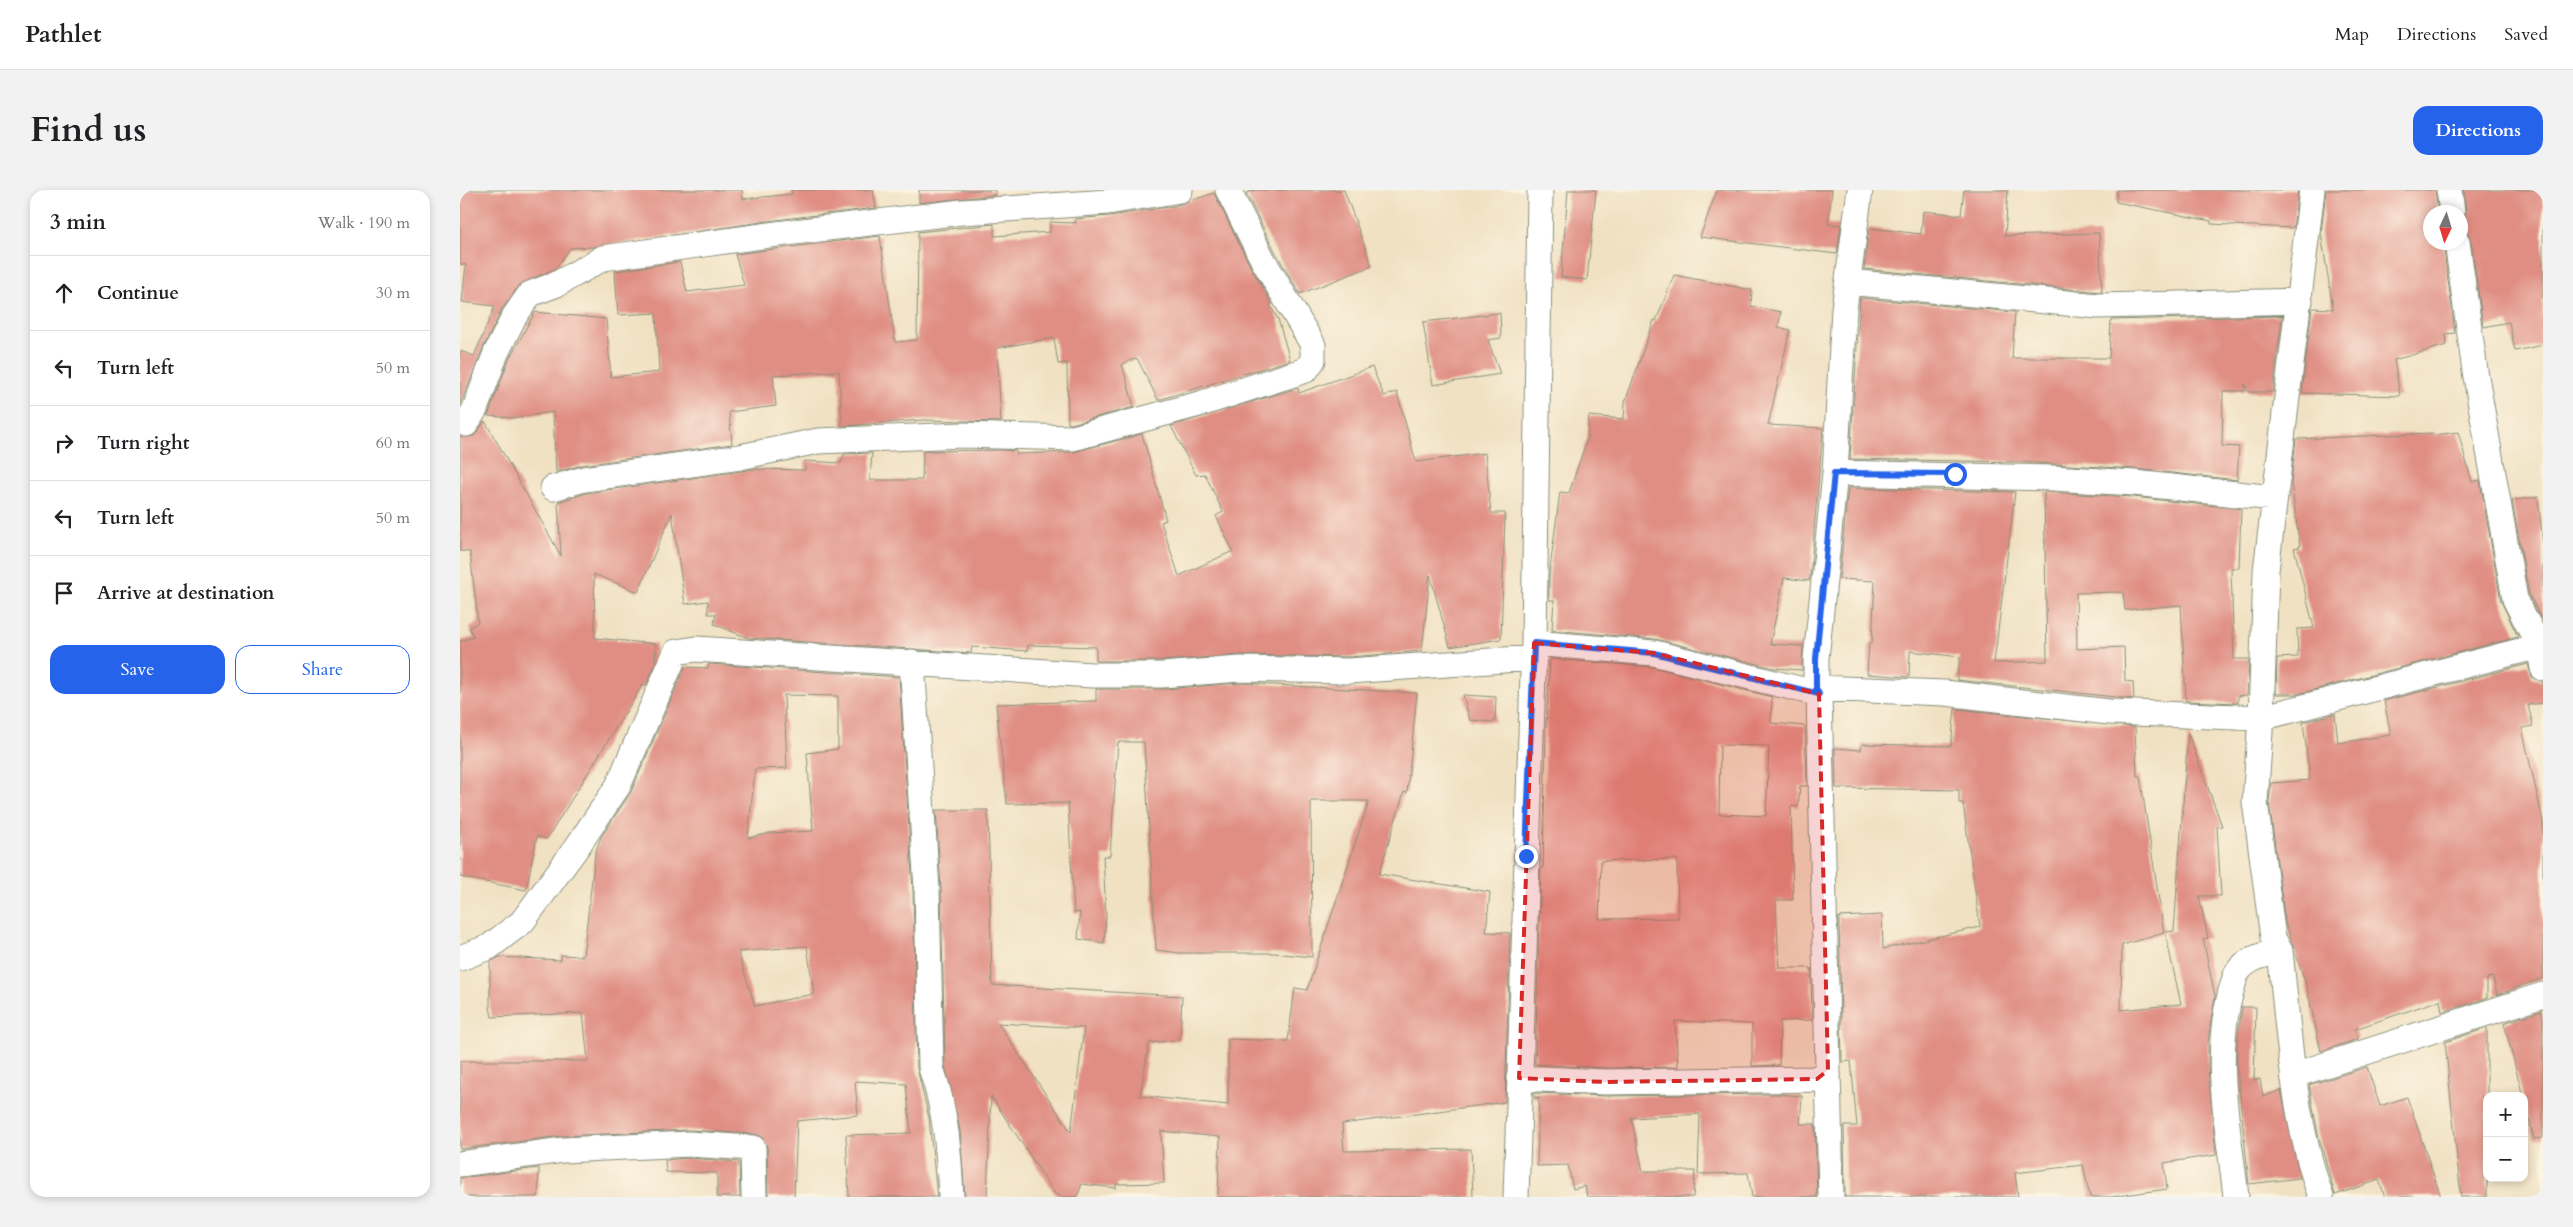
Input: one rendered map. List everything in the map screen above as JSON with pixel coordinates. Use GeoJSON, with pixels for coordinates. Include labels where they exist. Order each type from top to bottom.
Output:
{"type":"FeatureCollection","features":[{"type":"Feature","properties":{"kind":"street"},"geometry":{"type":"LineString","coordinates":[[460,421],[466,424],[475,409],[496,353],[514,317],[530,294],[557,284],[603,258],[777,234],[962,212],[1108,202],[1180,190]]}},
{"type":"Feature","properties":{"kind":"street"},"geometry":{"type":"LineString","coordinates":[[553,488],[584,479],[740,457],[818,441],[962,435],[1073,438],[1203,403],[1306,370],[1313,360],[1313,345],[1263,260],[1228,190]]}},
{"type":"Feature","properties":{"kind":"street"},"geometry":{"type":"LineString","coordinates":[[1516,1197],[1534,651],[1540,190]]}},
{"type":"Feature","properties":{"kind":"street"},"geometry":{"type":"LineString","coordinates":[[1831,1197],[1816,659],[1834,473],[1848,282],[1860,190]]}},
{"type":"Feature","properties":{"kind":"street"},"geometry":{"type":"LineString","coordinates":[[2312,190],[2266,571],[2262,718],[2254,802],[2274,938],[2280,951],[2300,1124],[2309,1162],[2322,1197]]}},
{"type":"Feature","properties":{"kind":"street"},"geometry":{"type":"LineString","coordinates":[[2449,190],[2451,205]]}},
{"type":"Feature","properties":{"kind":"street"},"geometry":{"type":"LineString","coordinates":[[460,958],[489,946],[522,922],[577,847],[618,786],[676,652],[696,649],[1092,675],[1162,675],[1240,669],[1349,671],[1534,651],[1654,653],[1818,691],[1945,692],[2109,712],[2262,718],[2542,653],[2514,599],[2475,371],[2458,250]]}},
{"type":"Feature","properties":{"kind":"street"},"geometry":{"type":"LineString","coordinates":[[1848,282],[2098,306],[2300,301]]}},
{"type":"Feature","properties":{"kind":"street"},"geometry":{"type":"LineString","coordinates":[[1834,473],[2053,478],[2134,483],[2274,498]]}},
{"type":"Feature","properties":{"kind":"street"},"geometry":{"type":"LineString","coordinates":[[912,662],[927,889],[931,1068],[939,1090],[948,1133],[951,1197]]}},
{"type":"Feature","properties":{"kind":"street"},"geometry":{"type":"LineString","coordinates":[[2236,1197],[2224,1086],[2222,1035],[2226,1012],[2236,973],[2252,958],[2280,951]]}},
{"type":"Feature","properties":{"kind":"street"},"geometry":{"type":"LineString","coordinates":[[2294,1075],[2543,995]]}},
{"type":"Feature","properties":{"kind":"street"},"geometry":{"type":"LineString","coordinates":[[1519,1078],[1605,1082],[1818,1079],[1828,1070]]}},
{"type":"Feature","properties":{"kind":"street"},"geometry":{"type":"LineString","coordinates":[[460,1164],[563,1150],[689,1144],[745,1147],[753,1148],[754,1197]]}},
{"type":"Feature","properties":{"kind":"highlighted area"},"geometry":{"type":"Polygon","coordinates":[[[1534,643],[1654,653],[1819,694],[1828,1070],[1817,1079],[1605,1082],[1519,1078],[1534,643]]]}},
{"type":"Feature","properties":{"kind":"building"},"geometry":{"type":"Polygon","coordinates":[[[460,190],[742,190],[743,199],[792,194],[791,190],[873,190],[876,208],[775,220],[594,247],[570,248],[556,268],[519,285],[502,309],[483,348],[460,406],[460,351],[474,356],[495,306],[462,302],[466,265],[460,264],[460,190]]]}},
{"type":"Feature","properties":{"kind":"building"},"geometry":{"type":"Polygon","coordinates":[[[919,190],[995,190],[995,195],[919,203],[919,190]]]}},
{"type":"Feature","properties":{"kind":"building"},"geometry":{"type":"Polygon","coordinates":[[[1256,190],[1344,190],[1372,266],[1300,294],[1276,253],[1246,193],[1256,190]]]}},
{"type":"Feature","properties":{"kind":"building"},"geometry":{"type":"Polygon","coordinates":[[[1568,190],[1596,190],[1587,280],[1561,277],[1568,190]]]}},
{"type":"Feature","properties":{"kind":"building"},"geometry":{"type":"Polygon","coordinates":[[[1717,190],[1832,190],[1828,224],[1841,225],[1837,254],[1700,237],[1717,190]]]}},
{"type":"Feature","properties":{"kind":"building"},"geometry":{"type":"Polygon","coordinates":[[[1964,190],[2008,190],[2005,236],[2099,233],[2102,292],[1864,269],[1869,228],[1921,234],[1923,211],[1961,215],[1964,190]]]}},
{"type":"Feature","properties":{"kind":"building"},"geometry":{"type":"Polygon","coordinates":[[[2117,190],[2298,190],[2293,228],[2211,224],[2211,221],[2116,202],[2117,190]]]}},
{"type":"Feature","properties":{"kind":"building"},"geometry":{"type":"Polygon","coordinates":[[[2326,190],[2435,190],[2437,205],[2423,205],[2423,250],[2444,250],[2455,333],[2446,334],[2447,345],[2394,360],[2400,396],[2302,393],[2312,308],[2333,309],[2321,233],[2326,190]]]}},
{"type":"Feature","properties":{"kind":"building"},"geometry":{"type":"Polygon","coordinates":[[[2464,190],[2543,190],[2543,345],[2515,351],[2509,322],[2483,327],[2471,240],[2468,233],[2468,205],[2465,205],[2464,190]]]}},
{"type":"Feature","properties":{"kind":"building"},"geometry":{"type":"Polygon","coordinates":[[[1214,193],[1250,266],[1272,304],[1270,305],[1278,319],[1290,360],[1158,400],[1137,358],[1122,364],[1134,407],[1071,424],[1068,423],[1067,363],[1058,364],[1054,338],[997,348],[1001,422],[924,420],[842,426],[839,371],[773,375],[776,406],[729,412],[732,444],[582,465],[556,472],[553,412],[513,418],[488,416],[509,359],[535,312],[606,319],[611,377],[659,372],[656,313],[618,315],[615,271],[680,262],[687,292],[744,285],[735,254],[880,236],[895,342],[917,340],[918,232],[994,224],[994,236],[1050,232],[1050,222],[1076,223],[1075,219],[1110,216],[1174,206],[1214,193]]]}},
{"type":"Feature","properties":{"kind":"building"},"geometry":{"type":"Polygon","coordinates":[[[1674,275],[1752,290],[1751,306],[1781,312],[1778,327],[1790,330],[1768,425],[1823,428],[1810,577],[1809,581],[1784,578],[1770,644],[1803,646],[1802,670],[1774,668],[1655,639],[1552,630],[1554,600],[1549,600],[1549,576],[1560,492],[1569,493],[1587,439],[1589,416],[1624,419],[1625,402],[1654,320],[1656,321],[1674,275]]]}},
{"type":"Feature","properties":{"kind":"building"},"geometry":{"type":"Polygon","coordinates":[[[1860,298],[2015,312],[2012,358],[2109,358],[2111,320],[2282,316],[2273,392],[2248,392],[2245,384],[2245,391],[2223,391],[2222,446],[2239,447],[2237,480],[2135,469],[2019,462],[1850,459],[1860,298]]]}},
{"type":"Feature","properties":{"kind":"building"},"geometry":{"type":"Polygon","coordinates":[[[1500,313],[1501,338],[1488,340],[1500,374],[1433,385],[1423,322],[1500,313]]]}},
{"type":"Feature","properties":{"kind":"building"},"geometry":{"type":"Polygon","coordinates":[[[1372,367],[1384,396],[1397,392],[1416,462],[1485,453],[1491,513],[1505,513],[1501,639],[1450,647],[1430,575],[1422,651],[1349,657],[1240,655],[1161,661],[1096,661],[1096,647],[1028,645],[1027,651],[972,647],[971,653],[748,638],[714,624],[716,614],[708,614],[708,601],[685,604],[672,513],[638,592],[594,574],[595,638],[656,644],[655,665],[646,685],[643,684],[547,839],[537,836],[526,890],[460,877],[460,641],[474,637],[469,628],[478,622],[470,552],[460,551],[460,437],[474,436],[485,421],[561,556],[558,502],[587,493],[755,469],[805,470],[805,461],[841,463],[844,454],[872,453],[870,480],[922,480],[923,451],[1003,450],[1016,451],[1016,454],[1073,452],[1142,434],[1166,520],[1161,522],[1179,576],[1233,551],[1216,516],[1223,512],[1205,474],[1196,475],[1171,426],[1298,388],[1299,393],[1372,367]]]}},
{"type":"Feature","properties":{"kind":"building"},"geometry":{"type":"Polygon","coordinates":[[[2458,432],[2472,482],[2480,480],[2501,601],[2518,637],[2298,694],[2276,694],[2277,658],[2298,657],[2297,629],[2314,628],[2294,548],[2300,547],[2291,483],[2296,439],[2433,433],[2434,435],[2458,432]]]}},
{"type":"Feature","properties":{"kind":"building"},"geometry":{"type":"Polygon","coordinates":[[[1848,488],[2015,492],[1994,663],[2047,661],[2044,492],[2133,497],[2241,509],[2239,568],[2231,568],[2234,659],[2249,659],[2247,695],[2238,696],[2238,703],[2186,701],[2181,605],[2125,610],[2123,592],[2076,593],[2077,649],[2124,647],[2125,681],[2133,682],[2134,699],[1957,680],[1960,657],[1910,651],[1909,677],[1867,674],[1869,643],[1872,643],[1875,581],[1839,579],[1848,488]]]}},
{"type":"Feature","properties":{"kind":"building"},"geometry":{"type":"Polygon","coordinates":[[[2538,497],[2543,545],[2543,622],[2529,594],[2512,500],[2538,497]]]}},
{"type":"Feature","properties":{"kind":"building"},"geometry":{"type":"Polygon","coordinates":[[[1550,659],[1652,667],[1772,697],[1771,723],[1805,726],[1807,786],[1800,786],[1798,807],[1791,806],[1793,900],[1776,900],[1779,968],[1811,968],[1812,1020],[1780,1021],[1779,1065],[1752,1066],[1752,1024],[1675,1021],[1678,1067],[1605,1068],[1535,1064],[1541,868],[1543,868],[1546,729],[1550,659]],[[1720,745],[1719,814],[1766,816],[1769,746],[1720,745]],[[1677,859],[1601,861],[1599,919],[1678,918],[1677,859]]]}},
{"type":"Feature","properties":{"kind":"building"},"geometry":{"type":"Polygon","coordinates":[[[709,664],[899,677],[913,890],[917,1068],[929,1118],[937,1197],[849,1197],[846,1135],[911,1133],[906,1084],[855,1081],[858,1115],[797,1121],[794,1197],[768,1197],[767,1147],[761,1136],[754,1134],[688,1130],[562,1136],[460,1149],[460,1061],[588,1061],[583,1013],[492,1017],[490,1007],[490,962],[499,957],[561,960],[561,955],[583,956],[595,854],[601,837],[631,792],[685,667],[708,668],[709,664]],[[784,695],[787,768],[755,769],[748,838],[771,833],[813,831],[807,753],[838,749],[838,696],[784,695]],[[807,946],[738,952],[755,1006],[814,994],[807,946]]]}},
{"type":"Feature","properties":{"kind":"building"},"geometry":{"type":"Polygon","coordinates":[[[2528,664],[2532,677],[2543,682],[2543,703],[2528,705],[2533,726],[2522,728],[2543,821],[2543,978],[2497,995],[2493,977],[2487,978],[2487,998],[2442,1012],[2440,1000],[2355,1029],[2358,1039],[2321,1051],[2306,984],[2285,922],[2269,802],[2271,783],[2310,780],[2303,722],[2335,714],[2338,743],[2391,735],[2384,701],[2528,664]]]}},
{"type":"Feature","properties":{"kind":"building"},"geometry":{"type":"Polygon","coordinates":[[[1240,683],[1417,693],[1407,793],[1404,792],[1379,874],[1490,892],[1486,932],[1510,933],[1505,1102],[1342,1124],[1344,1151],[1471,1149],[1473,1197],[1218,1197],[1220,1137],[1161,1131],[1164,1183],[1116,1184],[1116,1188],[1082,1184],[1077,1197],[1064,1197],[1055,1194],[991,1096],[987,1197],[965,1197],[960,1130],[945,1066],[941,889],[936,810],[988,810],[992,985],[1182,996],[1180,1040],[1149,1043],[1140,1096],[1228,1105],[1228,1039],[1288,1041],[1295,988],[1307,990],[1369,801],[1311,801],[1312,957],[1274,953],[1180,953],[1156,950],[1144,742],[1118,742],[1110,856],[1103,856],[1106,916],[1104,943],[1078,939],[1080,912],[1074,913],[1068,803],[1007,804],[996,704],[1096,701],[1096,689],[1163,689],[1240,683]],[[998,1023],[1071,1132],[1084,1028],[998,1023]]]}},
{"type":"Feature","properties":{"kind":"building"},"geometry":{"type":"Polygon","coordinates":[[[1463,695],[1496,697],[1495,722],[1470,720],[1463,695]]]}},
{"type":"Feature","properties":{"kind":"building"},"geometry":{"type":"Polygon","coordinates":[[[1955,709],[2135,727],[2137,776],[2140,776],[2164,933],[2122,945],[2121,1010],[2181,1004],[2165,932],[2174,931],[2188,733],[2222,826],[2217,827],[2221,896],[2199,896],[2208,938],[2203,939],[2215,996],[2208,1041],[2208,1068],[2216,1155],[2164,1163],[2167,1189],[2111,1197],[2090,1197],[2083,1165],[2015,1173],[2018,1197],[1845,1197],[1844,1126],[1857,1126],[1851,1061],[1842,1062],[1839,917],[1882,915],[1883,949],[1980,927],[1963,803],[1959,803],[1959,790],[1836,788],[1835,748],[1861,750],[1862,744],[1951,746],[1955,709]]]}},
{"type":"Feature","properties":{"kind":"building"},"geometry":{"type":"Polygon","coordinates":[[[2242,1007],[2256,1007],[2254,1080],[2260,1079],[2263,1097],[2281,1090],[2300,1178],[2249,1184],[2237,1068],[2237,1043],[2242,1007]]]}},
{"type":"Feature","properties":{"kind":"building"},"geometry":{"type":"Polygon","coordinates":[[[2541,1011],[2543,1018],[2543,1138],[2534,1139],[2528,1116],[2528,1092],[2522,1092],[2504,1023],[2541,1011]]]}},
{"type":"Feature","properties":{"kind":"building"},"geometry":{"type":"Polygon","coordinates":[[[2487,1028],[2487,1092],[2483,1092],[2483,1182],[2487,1182],[2487,1197],[2461,1197],[2445,1042],[2487,1028]]]}},
{"type":"Feature","properties":{"kind":"building"},"geometry":{"type":"Polygon","coordinates":[[[2367,1067],[2380,1106],[2407,1097],[2441,1197],[2385,1197],[2379,1180],[2335,1195],[2318,1134],[2309,1085],[2367,1067]]]}},
{"type":"Feature","properties":{"kind":"building"},"geometry":{"type":"Polygon","coordinates":[[[1534,1093],[1605,1096],[1778,1094],[1802,1096],[1800,1124],[1815,1124],[1817,1197],[1752,1197],[1748,1173],[1698,1174],[1700,1114],[1631,1118],[1643,1171],[1695,1171],[1693,1197],[1587,1197],[1585,1186],[1573,1189],[1568,1165],[1537,1166],[1539,1097],[1534,1098],[1534,1093]]]}},
{"type":"Feature","properties":{"kind":"building"},"geometry":{"type":"Polygon","coordinates":[[[689,1158],[739,1162],[740,1197],[717,1197],[717,1173],[666,1172],[665,1160],[689,1158]]]}},
{"type":"Feature","properties":{"kind":"building"},"geometry":{"type":"Polygon","coordinates":[[[539,1168],[538,1197],[460,1197],[460,1178],[539,1168]]]}},
{"type":"Feature","properties":{"kind":"route"},"geometry":{"type":"LineString","coordinates":[[1526,856],[1534,643],[1654,653],[1819,694],[1816,688],[1816,659],[1834,473],[1955,474]]}}]}
